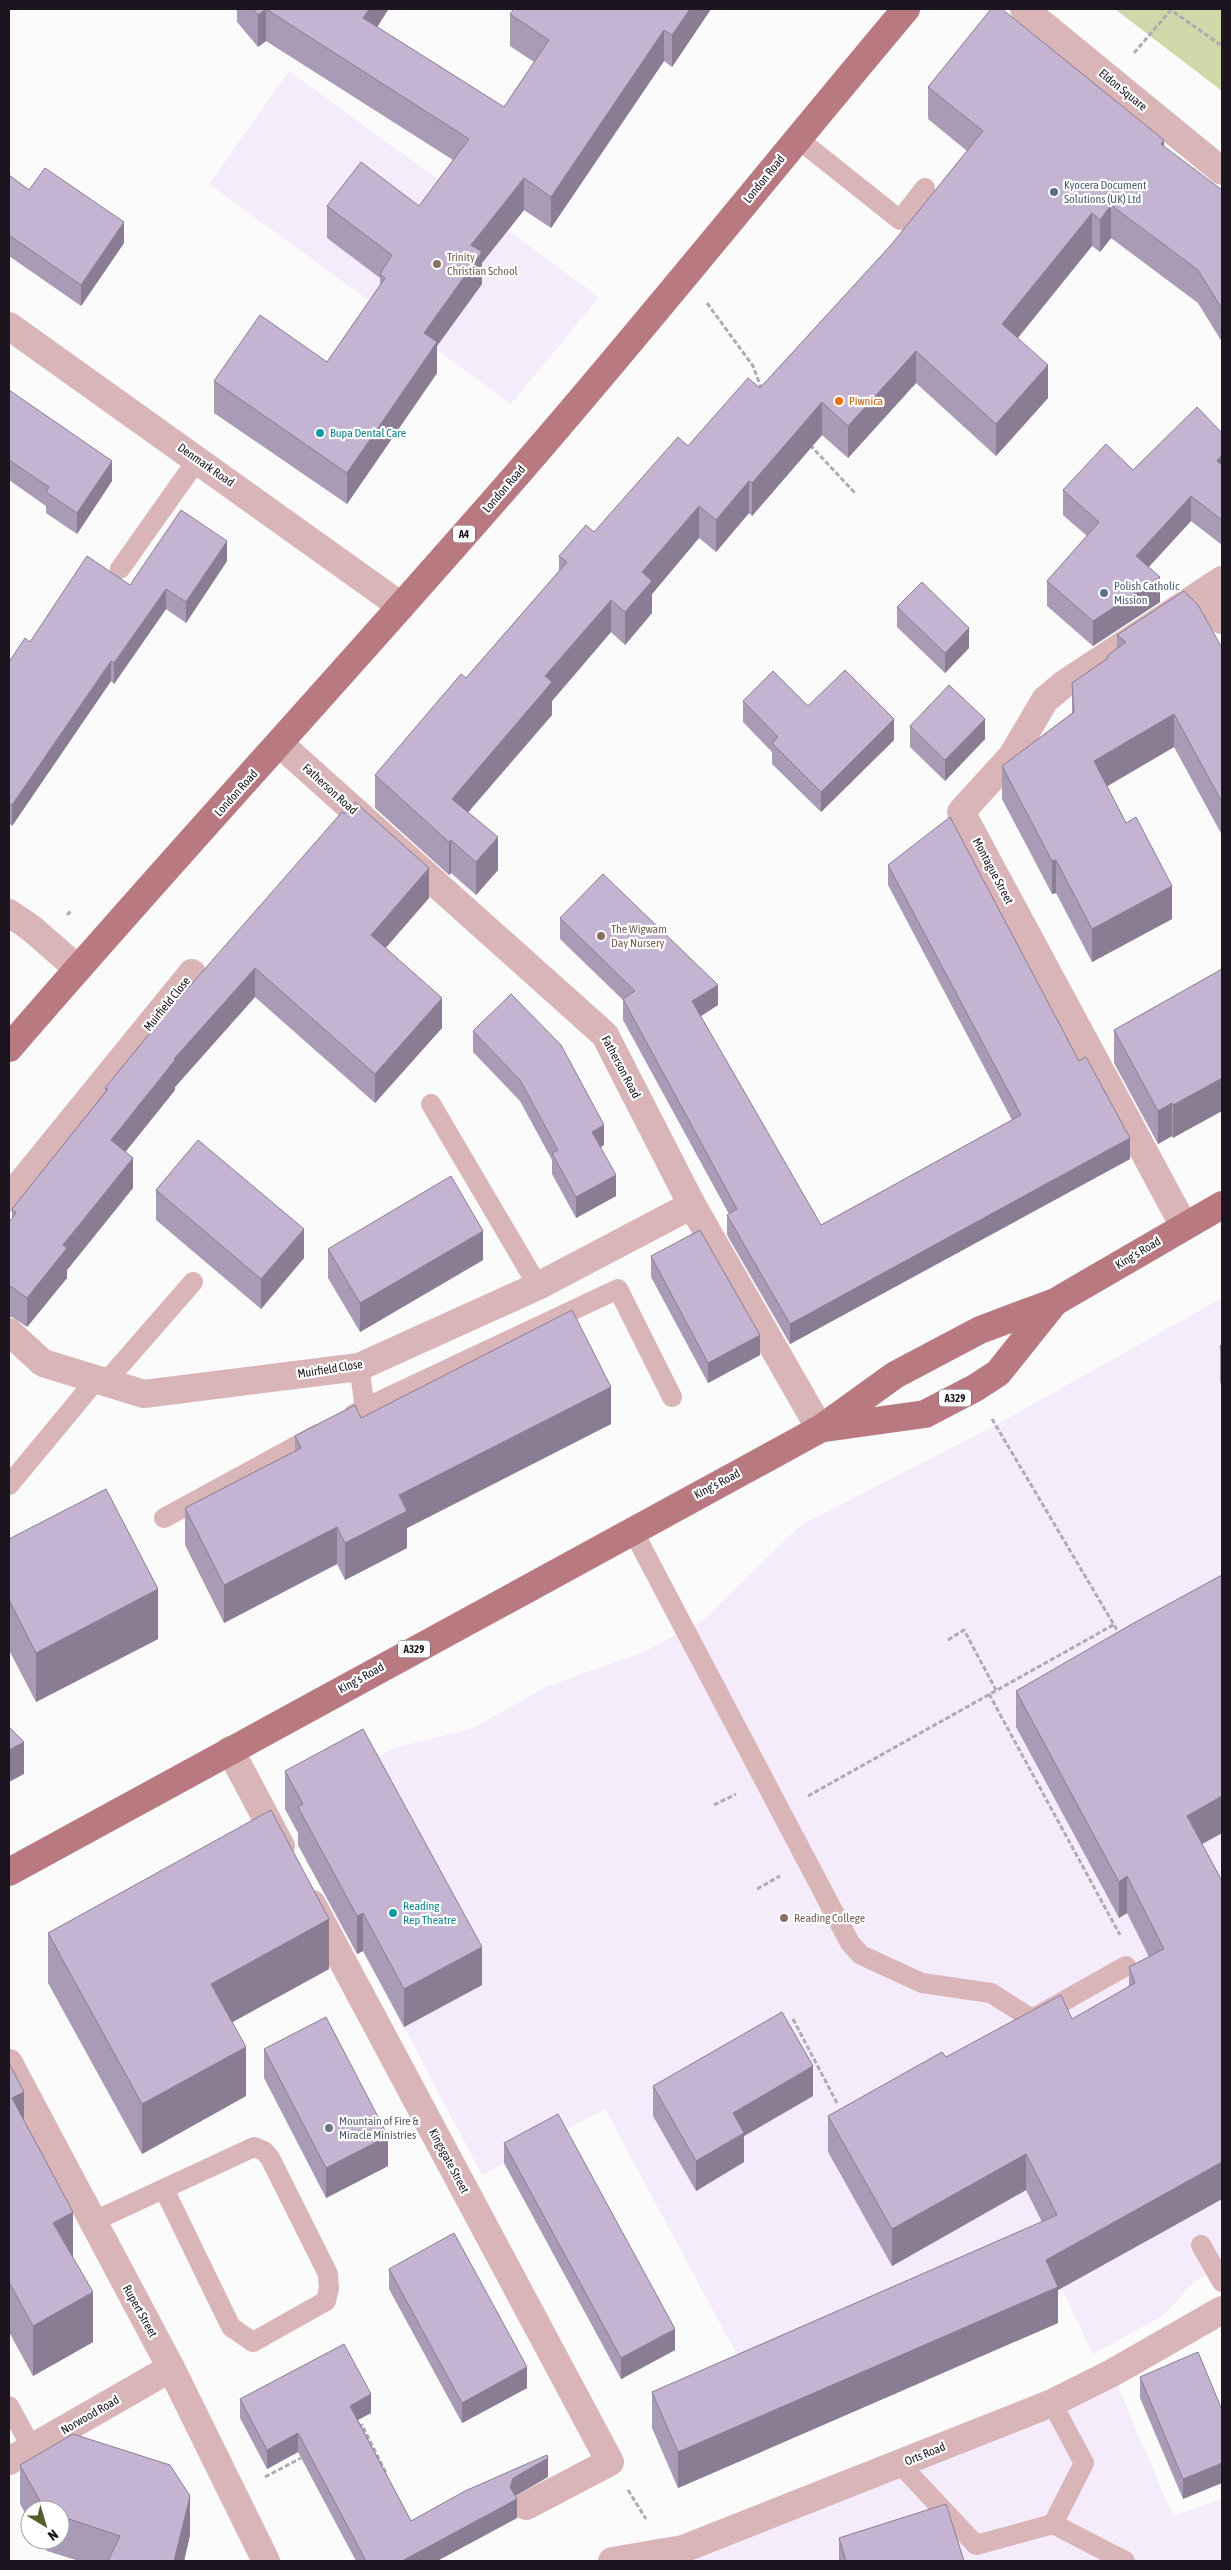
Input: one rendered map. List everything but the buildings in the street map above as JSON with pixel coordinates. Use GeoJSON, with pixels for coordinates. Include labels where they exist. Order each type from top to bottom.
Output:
{"type":"FeatureCollection","features":[{"type":"Feature","properties":{"kind":"main road","name":"London Road"},"geometry":{"type":"LineString","coordinates":[[9,1048],[540,449],[687,275],[797,138],[906,9]]}},
{"type":"Feature","properties":{"kind":"main road","name":"King's Road"},"geometry":{"type":"LineString","coordinates":[[9,1872],[632,1529],[820,1429],[895,1375],[911,1366],[980,1330],[1055,1302],[1222,1205]]}},
{"type":"Feature","properties":{"kind":"main road","name":"King's Road"},"geometry":{"type":"LineString","coordinates":[[820,1429],[925,1414],[975,1388],[998,1373],[1055,1302]]}},
{"type":"Feature","properties":{"kind":"street","name":"Eldon Square"},"geometry":{"type":"LineString","coordinates":[[1024,9],[1222,171]]}},
{"type":"Feature","properties":{"kind":"street","name":"Denmark Road"},"geometry":{"type":"LineString","coordinates":[[9,326],[401,606]]}},
{"type":"Feature","properties":{"kind":"street"},"geometry":{"type":"LineString","coordinates":[[1214,586],[1222,620]]}},
{"type":"Feature","properties":{"kind":"street","name":"Montague Street"},"geometry":{"type":"LineString","coordinates":[[1184,1226],[961,812],[1012,756],[1045,700],[1064,684],[1214,586]]}},
{"type":"Feature","properties":{"kind":"street","name":"Fatherson Road"},"geometry":{"type":"LineString","coordinates":[[280,744],[605,1035],[692,1205],[820,1429]]}},
{"type":"Feature","properties":{"kind":"street"},"geometry":{"type":"LineString","coordinates":[[9,913],[44,939],[78,969]]}},
{"type":"Feature","properties":{"kind":"street","name":"Muirfield Close"},"geometry":{"type":"LineString","coordinates":[[9,1198],[192,973]]}},
{"type":"Feature","properties":{"kind":"street","name":"Muirfield Close"},"geometry":{"type":"LineString","coordinates":[[9,1332],[43,1363],[144,1394],[359,1367],[538,1286],[692,1205]]}},
{"type":"Feature","properties":{"kind":"street","name":"Kingsgate Street"},"geometry":{"type":"LineString","coordinates":[[230,1750],[610,2462]]}},
{"type":"Feature","properties":{"kind":"street","name":"Rupert Street"},"geometry":{"type":"LineString","coordinates":[[9,2062],[92,2222],[171,2368],[266,2561]]}},
{"type":"Feature","properties":{"kind":"street","name":"Orts Road"},"geometry":{"type":"LineString","coordinates":[[612,2561],[683,2549],[1052,2403],[1112,2373],[1222,2310]]}},
{"type":"Feature","properties":{"kind":"street","name":"Norwood Road"},"geometry":{"type":"LineString","coordinates":[[20,2455],[171,2368]]}},
{"type":"Feature","properties":{"kind":"street"},"geometry":{"type":"LineString","coordinates":[[526,2506],[610,2462]]}},
{"type":"Feature","properties":{"kind":"lane"},"geometry":{"type":"LineString","coordinates":[[797,138],[900,220],[925,188]]}},
{"type":"Feature","properties":{"kind":"lane"},"geometry":{"type":"LineString","coordinates":[[120,569],[198,460]]}},
{"type":"Feature","properties":{"kind":"lane"},"geometry":{"type":"LineString","coordinates":[[431,1104],[538,1286]]}},
{"type":"Feature","properties":{"kind":"lane"},"geometry":{"type":"LineString","coordinates":[[9,1485],[193,1282]]}},
{"type":"Feature","properties":{"kind":"lane"},"geometry":{"type":"LineString","coordinates":[[164,1518],[365,1408],[618,1289],[672,1397]]}},
{"type":"Feature","properties":{"kind":"lane"},"geometry":{"type":"LineString","coordinates":[[359,1367],[365,1408]]}},
{"type":"Feature","properties":{"kind":"lane"},"geometry":{"type":"LineString","coordinates":[[632,1529],[850,1943],[861,1955],[922,1982],[991,1993],[1032,2019],[1126,1966]]}},
{"type":"Feature","properties":{"kind":"lane"},"geometry":{"type":"LineString","coordinates":[[92,2222],[254,2147],[264,2151],[270,2158],[328,2274],[329,2288],[326,2301],[253,2342],[243,2337],[231,2327],[164,2189]]}},
{"type":"Feature","properties":{"kind":"lane"},"geometry":{"type":"LineString","coordinates":[[1201,2245],[1222,2282]]}},
{"type":"Feature","properties":{"kind":"lane"},"geometry":{"type":"LineString","coordinates":[[1052,2403],[1084,2463],[1053,2524]]}},
{"type":"Feature","properties":{"kind":"lane"},"geometry":{"type":"LineString","coordinates":[[9,2406],[20,2455]]}},
{"type":"Feature","properties":{"kind":"lane"},"geometry":{"type":"LineString","coordinates":[[900,2464],[976,2545],[1053,2524],[1125,2561]]}},
{"type":"Feature","properties":{"kind":"path"},"geometry":{"type":"LineString","coordinates":[[1110,80],[1170,9],[1222,46]]}},
{"type":"Feature","properties":{"kind":"path"},"geometry":{"type":"LineString","coordinates":[[687,275],[753,366],[766,399]]}},
{"type":"Feature","properties":{"kind":"path"},"geometry":{"type":"LineString","coordinates":[[805,440],[855,493]]}},
{"type":"Feature","properties":{"kind":"path"},"geometry":{"type":"LineString","coordinates":[[975,1388],[1122,1638]]}},
{"type":"Feature","properties":{"kind":"path"},"geometry":{"type":"LineString","coordinates":[[805,1798],[1115,1624]]}},
{"type":"Feature","properties":{"kind":"path"},"geometry":{"type":"LineString","coordinates":[[948,1640],[964,1630],[996,1690]]}},
{"type":"Feature","properties":{"kind":"path"},"geometry":{"type":"LineString","coordinates":[[989,1694],[1134,1961],[1126,1966]]}},
{"type":"Feature","properties":{"kind":"path"},"geometry":{"type":"LineString","coordinates":[[793,2019],[837,2103]]}},
{"type":"Feature","properties":{"kind":"path"},"geometry":{"type":"LineString","coordinates":[[353,2430],[362,2425],[387,2476]]}},
{"type":"Feature","properties":{"kind":"path"},"geometry":{"type":"LineString","coordinates":[[233,2494],[301,2458]]}},
{"type":"Feature","properties":{"kind":"path"},"geometry":{"type":"LineString","coordinates":[[610,2462],[646,2519],[658,2552]]}},
{"type":"Feature","properties":{"kind":"shaded area","name":"Trinity Christian School"},"geometry":{"type":"Polygon","coordinates":[[[289,71],[599,297],[511,404],[209,184],[289,71]]]}},
{"type":"Feature","properties":{"kind":"shaded area","name":"Reading College"},"geometry":{"type":"Polygon","coordinates":[[[1222,1298],[1222,2266],[1194,2282],[1164,2315],[1093,2354],[1034,2231],[751,2381],[605,2109],[482,2175],[285,1809],[394,1748],[473,1728],[548,1686],[644,1652],[704,1619],[801,1525],[996,1425],[1222,1298]]]}},
{"type":"Feature","properties":{"kind":"shaded area"},"geometry":{"type":"Polygon","coordinates":[[[1112,2373],[1173,2516],[1222,2499],[1222,2561],[686,2561],[1112,2373]]]}},
{"type":"Feature","properties":{"kind":"green space"},"geometry":{"type":"Polygon","coordinates":[[[1115,9],[1222,9],[1222,91],[1115,9]]]}},
{"type":"Feature","properties":{"kind":"place","name":"Kyocera Document Solutions (UK) Ltd"},"geometry":{"type":"Point","coordinates":[1054,192]}},
{"type":"Feature","properties":{"kind":"place","name":"Trinity Christian School"},"geometry":{"type":"Point","coordinates":[437,264]}},
{"type":"Feature","properties":{"kind":"place","name":"Piwnica"},"geometry":{"type":"Point","coordinates":[839,401]}},
{"type":"Feature","properties":{"kind":"place","name":"Bupa Dental Care"},"geometry":{"type":"Point","coordinates":[320,433]}},
{"type":"Feature","properties":{"kind":"place","name":"Polish Catholic Mission"},"geometry":{"type":"Point","coordinates":[1104,593]}},
{"type":"Feature","properties":{"kind":"place","name":"The Wigwam Day Nursery"},"geometry":{"type":"Point","coordinates":[601,936]}},
{"type":"Feature","properties":{"kind":"place","name":"Reading Rep Theatre"},"geometry":{"type":"Point","coordinates":[393,1913]}},
{"type":"Feature","properties":{"kind":"place","name":"Reading College"},"geometry":{"type":"Point","coordinates":[784,1918]}},
{"type":"Feature","properties":{"kind":"place","name":"Mountain of Fire & Miracle Ministries"},"geometry":{"type":"Point","coordinates":[329,2128]}}]}
